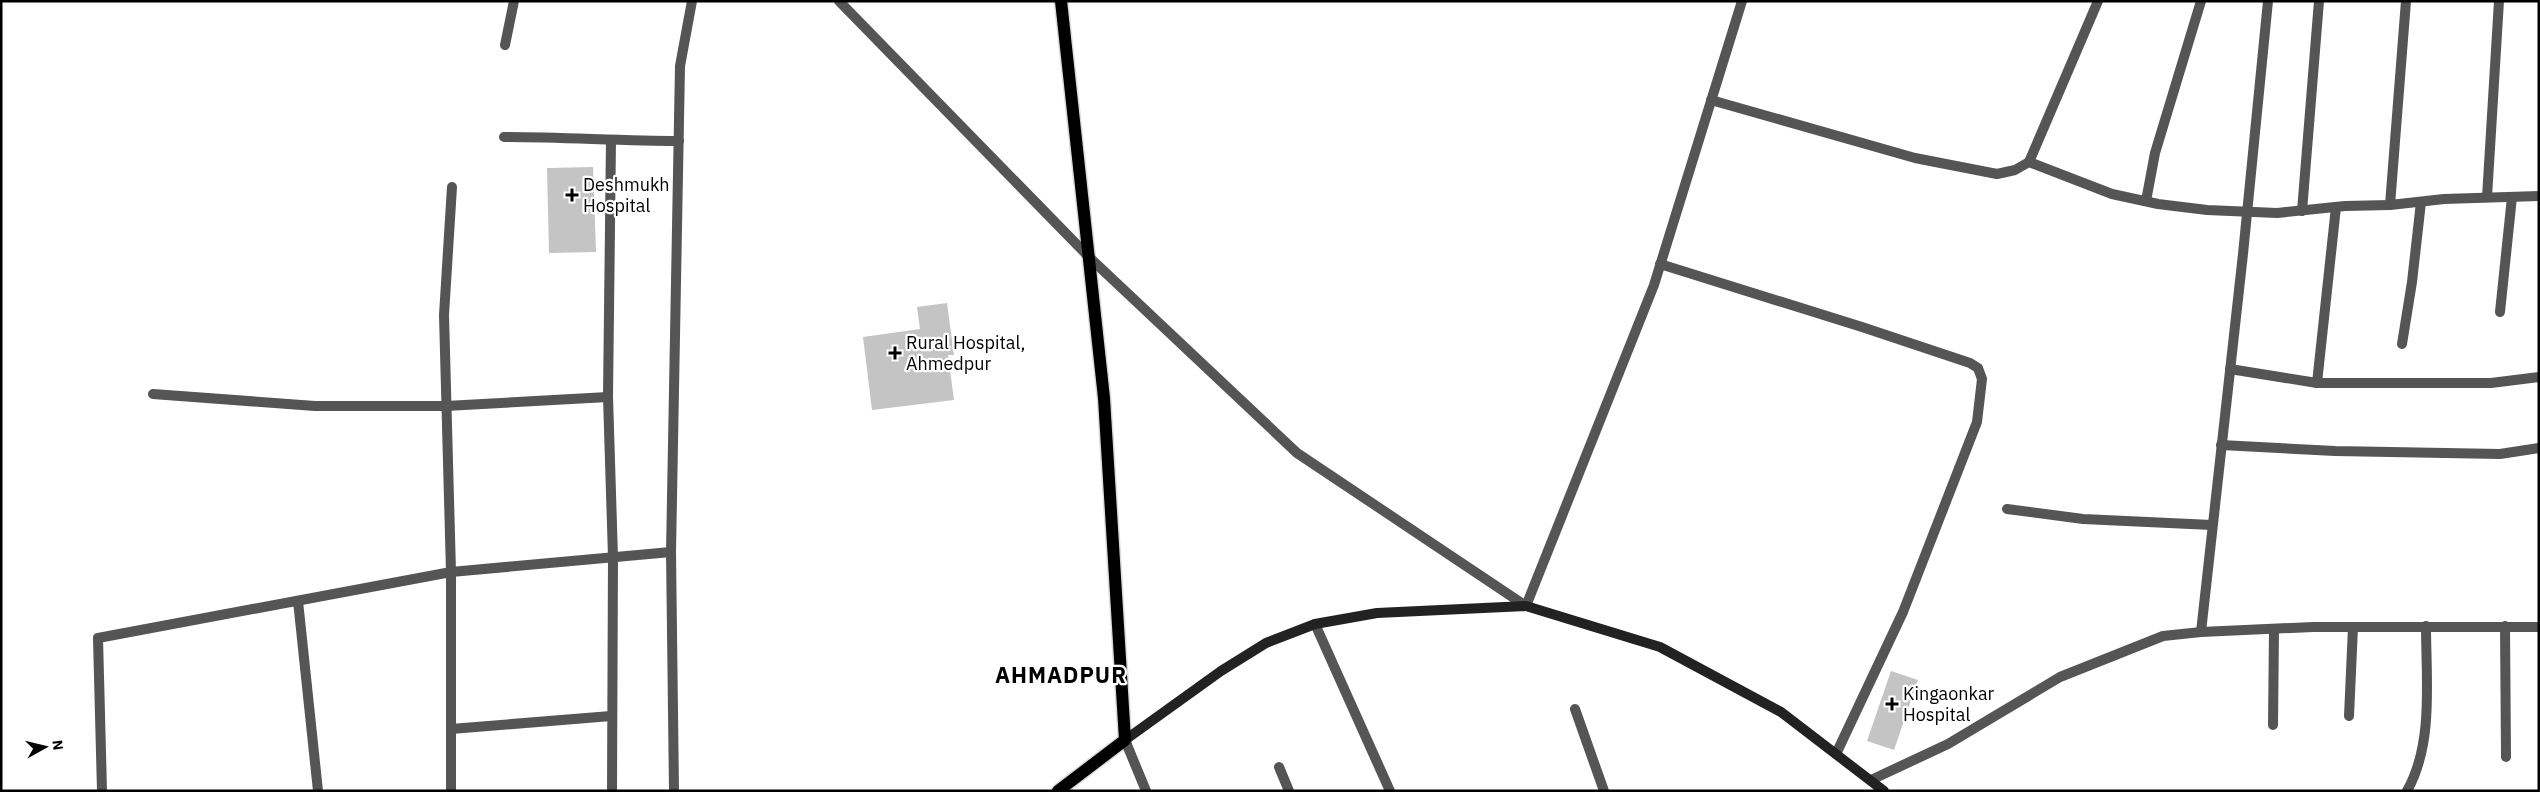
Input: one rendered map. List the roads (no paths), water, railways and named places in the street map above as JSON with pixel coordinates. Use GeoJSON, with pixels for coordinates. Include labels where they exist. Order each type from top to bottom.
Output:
{"type":"FeatureCollection","features":[{"type":"Feature","properties":{"kind":"main road"},"geometry":{"type":"LineString","coordinates":[[1061,1],[1104,398],[1125,740]]}},
{"type":"Feature","properties":{"kind":"main road"},"geometry":{"type":"LineString","coordinates":[[1058,791],[1221,671],[1266,643],[1315,624],[1377,613],[1526,606],[1660,647],[1781,712],[1884,791]]}},
{"type":"Feature","properties":{"kind":"street"},"geometry":{"type":"LineString","coordinates":[[505,44],[514,1]]}},
{"type":"Feature","properties":{"kind":"street"},"geometry":{"type":"LineString","coordinates":[[674,791],[671,552],[680,66],[692,1]]}},
{"type":"Feature","properties":{"kind":"street"},"geometry":{"type":"LineString","coordinates":[[839,1],[1089,257],[1297,453],[1526,606],[1660,264],[1742,1]]}},
{"type":"Feature","properties":{"kind":"street"},"geometry":{"type":"LineString","coordinates":[[1711,100],[1915,158],[1997,174],[2015,170],[2029,162],[2098,1]]}},
{"type":"Feature","properties":{"kind":"street"},"geometry":{"type":"LineString","coordinates":[[2146,201],[2155,153],[2201,1]]}},
{"type":"Feature","properties":{"kind":"street"},"geometry":{"type":"LineString","coordinates":[[2201,632],[2268,1]]}},
{"type":"Feature","properties":{"kind":"street"},"geometry":{"type":"LineString","coordinates":[[2302,211],[2320,1]]}},
{"type":"Feature","properties":{"kind":"street"},"geometry":{"type":"LineString","coordinates":[[2390,205],[2406,1]]}},
{"type":"Feature","properties":{"kind":"street"},"geometry":{"type":"LineString","coordinates":[[2487,197],[2499,1]]}},
{"type":"Feature","properties":{"kind":"street"},"geometry":{"type":"LineString","coordinates":[[504,137],[582,137],[611,140],[679,141]]}},
{"type":"Feature","properties":{"kind":"street"},"geometry":{"type":"LineString","coordinates":[[611,140],[608,397],[613,557],[612,791]]}},
{"type":"Feature","properties":{"kind":"street"},"geometry":{"type":"LineString","coordinates":[[2029,162],[2112,194],[2208,210],[2247,212],[2302,211],[2487,197],[2539,196]]}},
{"type":"Feature","properties":{"kind":"street"},"geometry":{"type":"LineString","coordinates":[[451,791],[451,572],[444,315],[452,187]]}},
{"type":"Feature","properties":{"kind":"street"},"geometry":{"type":"LineString","coordinates":[[2500,312],[2512,197]]}},
{"type":"Feature","properties":{"kind":"street"},"geometry":{"type":"LineString","coordinates":[[2402,344],[2412,282],[2421,202]]}},
{"type":"Feature","properties":{"kind":"street"},"geometry":{"type":"LineString","coordinates":[[2317,383],[2336,207]]}},
{"type":"Feature","properties":{"kind":"street"},"geometry":{"type":"LineString","coordinates":[[1660,264],[1970,363],[1978,368],[1982,379],[1977,422],[1974,431],[1903,612],[1836,754]]}},
{"type":"Feature","properties":{"kind":"street"},"geometry":{"type":"LineString","coordinates":[[2230,369],[2317,383],[2491,383],[2539,377]]}},
{"type":"Feature","properties":{"kind":"street"},"geometry":{"type":"LineString","coordinates":[[153,394],[315,406],[446,406],[608,397]]}},
{"type":"Feature","properties":{"kind":"street"},"geometry":{"type":"LineString","coordinates":[[2221,445],[2335,451],[2500,454],[2539,448]]}},
{"type":"Feature","properties":{"kind":"street"},"geometry":{"type":"LineString","coordinates":[[2007,509],[2083,519],[2212,524]]}},
{"type":"Feature","properties":{"kind":"street"},"geometry":{"type":"LineString","coordinates":[[102,791],[98,638],[451,572],[671,552]]}},
{"type":"Feature","properties":{"kind":"street"},"geometry":{"type":"LineString","coordinates":[[298,601],[318,791]]}},
{"type":"Feature","properties":{"kind":"street"},"geometry":{"type":"LineString","coordinates":[[1315,624],[1390,791]]}},
{"type":"Feature","properties":{"kind":"street"},"geometry":{"type":"LineString","coordinates":[[2407,791],[2420,761],[2423,737],[2426,626]]}},
{"type":"Feature","properties":{"kind":"street"},"geometry":{"type":"LineString","coordinates":[[2505,626],[2506,757]]}},
{"type":"Feature","properties":{"kind":"street"},"geometry":{"type":"LineString","coordinates":[[1870,780],[1948,744],[2060,677],[2163,636],[2201,632],[2353,627],[2539,627]]}},
{"type":"Feature","properties":{"kind":"street"},"geometry":{"type":"LineString","coordinates":[[2349,716],[2353,627]]}},
{"type":"Feature","properties":{"kind":"street"},"geometry":{"type":"LineString","coordinates":[[2273,725],[2274,629]]}},
{"type":"Feature","properties":{"kind":"street"},"geometry":{"type":"LineString","coordinates":[[1574,708],[1604,791]]}},
{"type":"Feature","properties":{"kind":"street"},"geometry":{"type":"LineString","coordinates":[[451,729],[611,716]]}},
{"type":"Feature","properties":{"kind":"street"},"geometry":{"type":"LineString","coordinates":[[1125,740],[1146,791]]}},
{"type":"Feature","properties":{"kind":"street"},"geometry":{"type":"LineString","coordinates":[[1279,767],[1289,791]]}},
{"type":"Feature","properties":{"kind":"place","name":"Deshmukh Hospital"},"geometry":{"type":"Point","coordinates":[572,195]}},
{"type":"Feature","properties":{"kind":"place","name":"Rural Hospital, Ahmedpur"},"geometry":{"type":"Point","coordinates":[895,353]}},
{"type":"Feature","properties":{"kind":"place","name":"Kingaonkar Hospital"},"geometry":{"type":"Point","coordinates":[1892,704]}},
{"type":"Feature","properties":{"kind":"district","name":"AHMADPUR"},"geometry":{"type":"Point","coordinates":[1061,675]}}]}
